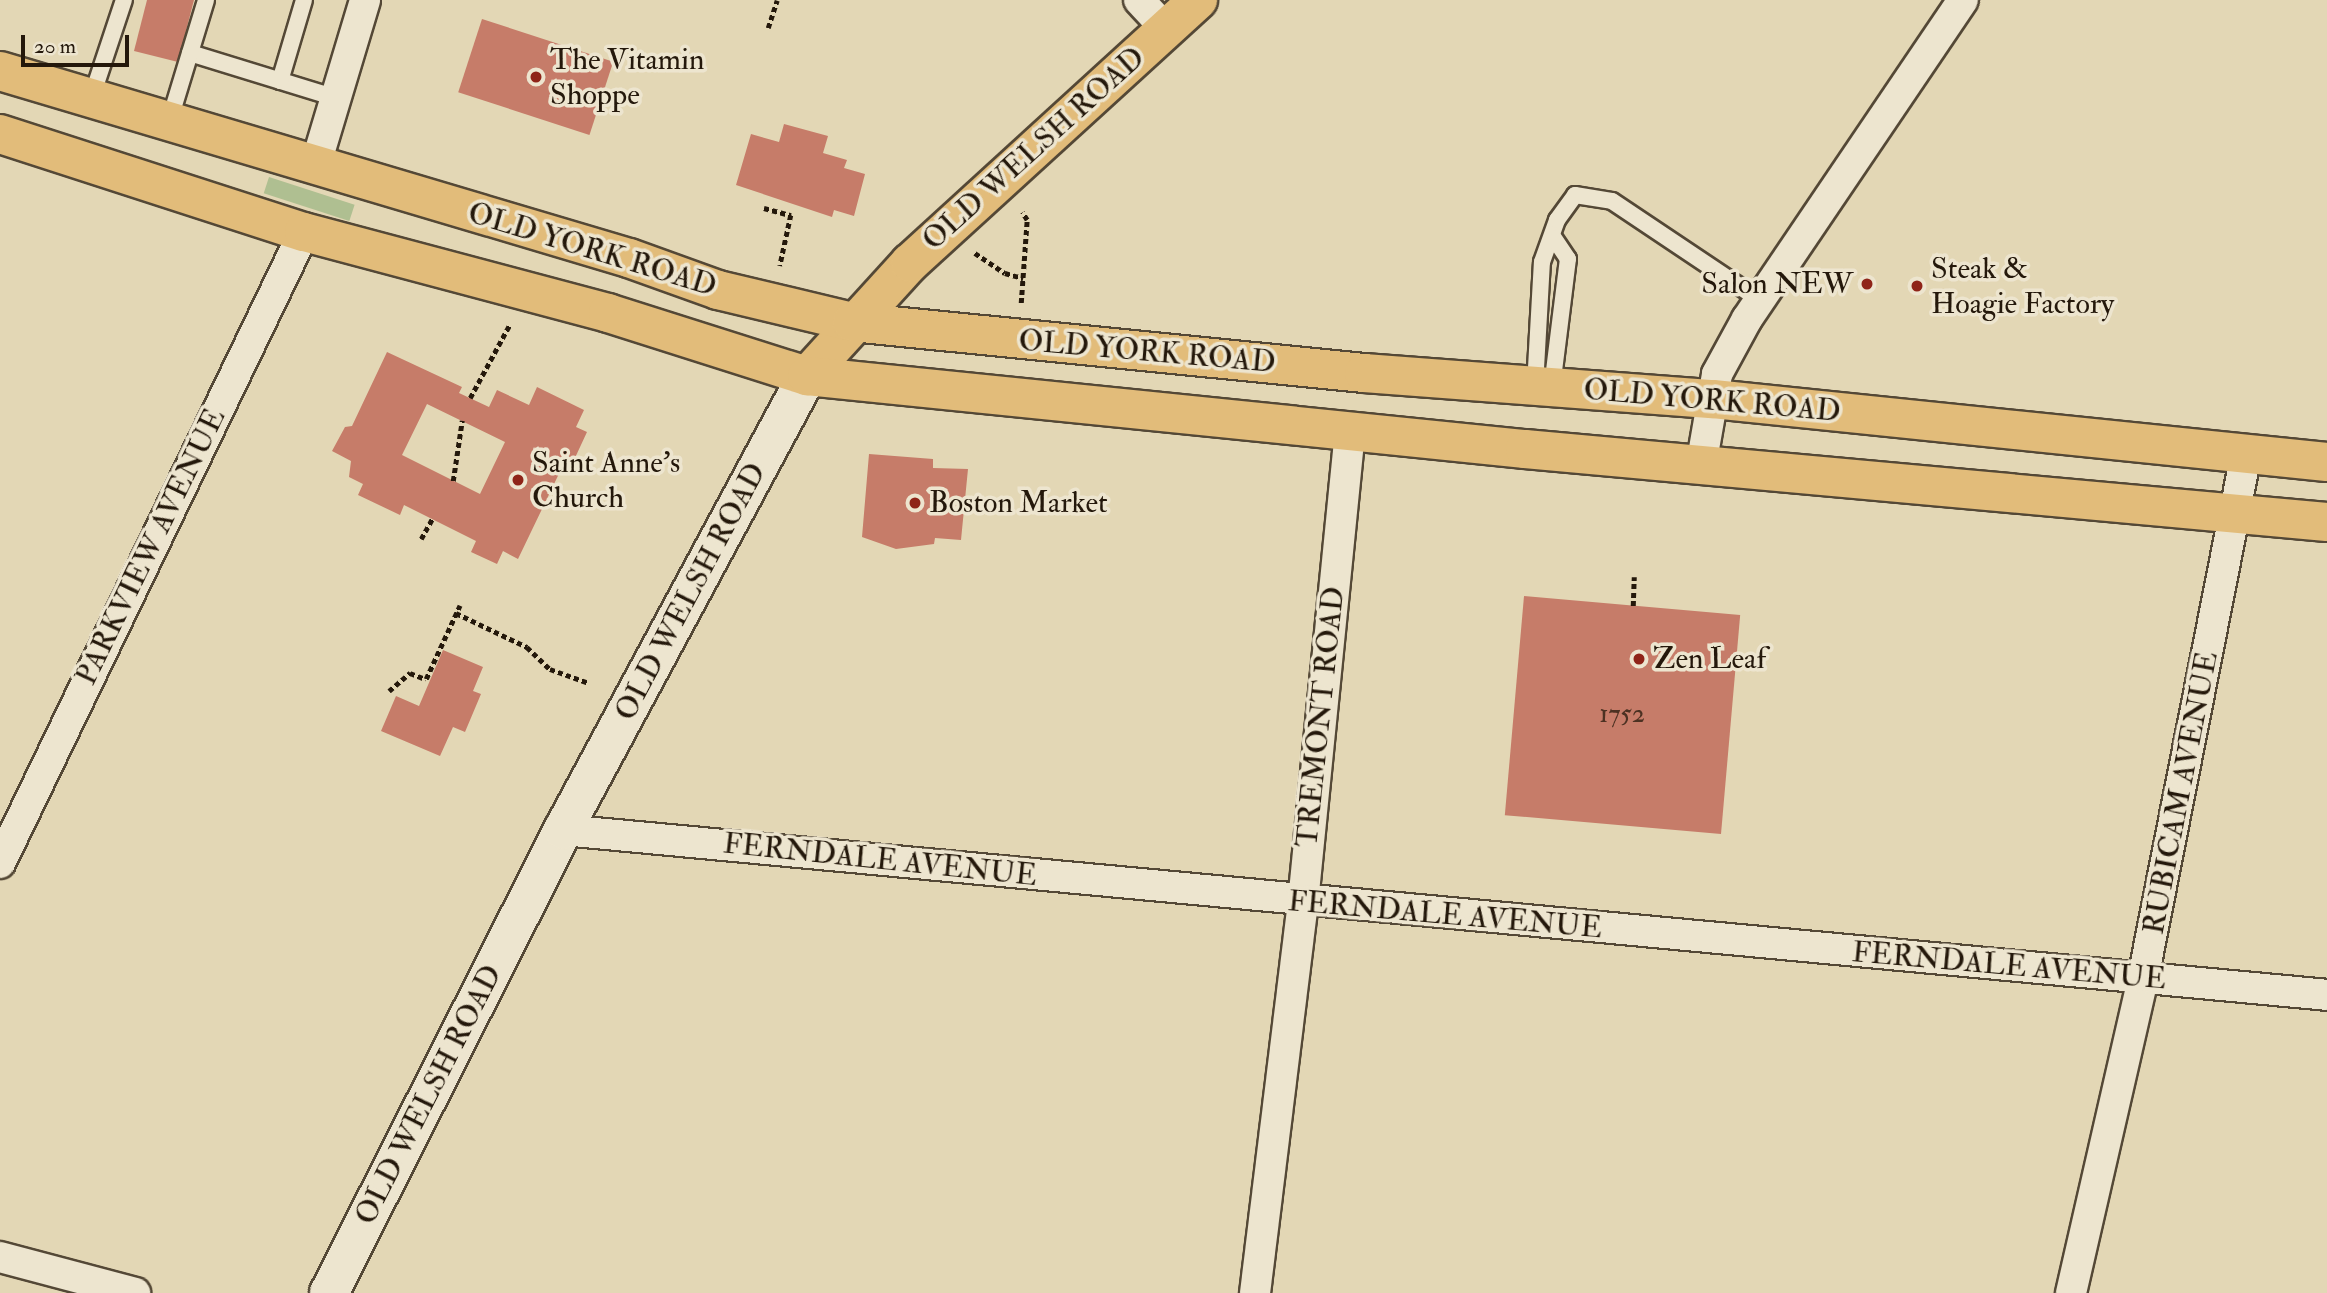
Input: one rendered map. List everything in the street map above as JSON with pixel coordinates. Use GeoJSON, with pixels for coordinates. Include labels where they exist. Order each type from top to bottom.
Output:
{"type":"FeatureCollection","features":[{"type":"Feature","properties":{"kind":"main road","name":"OLD WELSH ROAD"},"geometry":{"type":"LineString","coordinates":[[328,1293],[563,830],[807,376],[852,322],[910,263],[1198,0]]}},
{"type":"Feature","properties":{"kind":"main road","name":"OLD YORK ROAD"},"geometry":{"type":"LineString","coordinates":[[0,71],[315,167],[629,258],[718,290],[852,322],[1543,386],[1713,399],[2327,462]]}},
{"type":"Feature","properties":{"kind":"main road","name":"OLD YORK ROAD"},"geometry":{"type":"LineString","coordinates":[[0,134],[304,232],[608,313],[807,376],[1701,466],[2236,516],[2327,522]]}},
{"type":"Feature","properties":{"kind":"street"},"geometry":{"type":"LineString","coordinates":[[315,167],[365,0]]}},
{"type":"Feature","properties":{"kind":"street"},"geometry":{"type":"LineString","coordinates":[[1139,0],[1166,29]]}},
{"type":"Feature","properties":{"kind":"street"},"geometry":{"type":"LineString","coordinates":[[1701,466],[1717,374],[1760,300],[1962,0]]}},
{"type":"Feature","properties":{"kind":"street","name":"PARKVIEW AVENUE"},"geometry":{"type":"LineString","coordinates":[[0,863],[304,232]]}},
{"type":"Feature","properties":{"kind":"street","name":"TREMONT ROAD"},"geometry":{"type":"LineString","coordinates":[[1255,1293],[1303,902],[1350,432]]}},
{"type":"Feature","properties":{"kind":"street","name":"RUBICAM AVENUE"},"geometry":{"type":"LineString","coordinates":[[2071,1293],[2143,978],[2246,455]]}},
{"type":"Feature","properties":{"kind":"street","name":"FERNDALE AVENUE"},"geometry":{"type":"LineString","coordinates":[[563,830],[1303,902],[2327,995]]}},
{"type":"Feature","properties":{"kind":"street"},"geometry":{"type":"LineString","coordinates":[[0,1257],[135,1293]]}},
{"type":"Feature","properties":{"kind":"lane"},"geometry":{"type":"LineString","coordinates":[[91,99],[124,0]]}},
{"type":"Feature","properties":{"kind":"lane"},"geometry":{"type":"LineString","coordinates":[[169,122],[206,0]]}},
{"type":"Feature","properties":{"kind":"lane"},"geometry":{"type":"LineString","coordinates":[[279,80],[304,0]]}},
{"type":"Feature","properties":{"kind":"lane"},"geometry":{"type":"LineString","coordinates":[[190,53],[336,98]]}},
{"type":"Feature","properties":{"kind":"lane"},"geometry":{"type":"LineString","coordinates":[[1543,386],[1542,262],[1554,238],[1557,220],[1575,195],[1612,201],[1760,300]]}},
{"type":"Feature","properties":{"kind":"lane"},"geometry":{"type":"LineString","coordinates":[[1543,386],[1568,259],[1554,238]]}},
{"type":"Feature","properties":{"kind":"path"},"geometry":{"type":"LineString","coordinates":[[768,28],[777,0]]}},
{"type":"Feature","properties":{"kind":"path"},"geometry":{"type":"LineString","coordinates":[[1018,206],[1027,220],[1022,296]]}},
{"type":"Feature","properties":{"kind":"path"},"geometry":{"type":"LineString","coordinates":[[764,208],[791,215],[782,259]]}},
{"type":"Feature","properties":{"kind":"path"},"geometry":{"type":"LineString","coordinates":[[968,251],[1023,278]]}},
{"type":"Feature","properties":{"kind":"path"},"geometry":{"type":"LineString","coordinates":[[470,398],[510,323]]}},
{"type":"Feature","properties":{"kind":"path"},"geometry":{"type":"LineString","coordinates":[[453,481],[462,421]]}},
{"type":"Feature","properties":{"kind":"path"},"geometry":{"type":"LineString","coordinates":[[421,539],[432,519]]}},
{"type":"Feature","properties":{"kind":"path"},"geometry":{"type":"LineString","coordinates":[[1633,606],[1634,577]]}},
{"type":"Feature","properties":{"kind":"path"},"geometry":{"type":"LineString","coordinates":[[389,691],[410,673],[426,679],[460,605]]}},
{"type":"Feature","properties":{"kind":"path"},"geometry":{"type":"LineString","coordinates":[[456,613],[527,647],[550,668],[589,683]]}},
{"type":"Feature","properties":{"kind":"green space"},"geometry":{"type":"Polygon","coordinates":[[[269,177],[355,205],[349,221],[264,193],[269,177]]]}},
{"type":"Feature","properties":{"kind":"building"},"geometry":{"type":"Polygon","coordinates":[[[147,0],[194,0],[178,62],[134,51],[147,0]]]}},
{"type":"Feature","properties":{"kind":"building","name":"The Vitamin Shoppe"},"geometry":{"type":"Polygon","coordinates":[[[482,19],[613,62],[589,135],[458,92],[482,19]]]}},
{"type":"Feature","properties":{"kind":"building"},"geometry":{"type":"Polygon","coordinates":[[[784,124],[828,136],[823,153],[847,160],[844,168],[865,174],[854,216],[834,210],[832,217],[736,185],[751,134],[779,142],[784,124]]]}},
{"type":"Feature","properties":{"kind":"building"},"geometry":{"type":"Polygon","coordinates":[[[387,352],[462,387],[459,393],[489,407],[497,390],[529,405],[537,387],[584,410],[576,427],[587,432],[574,460],[567,457],[518,559],[503,551],[497,564],[471,552],[476,541],[404,505],[400,515],[358,495],[363,484],[349,477],[351,461],[332,451],[345,427],[352,426],[387,352]],[[427,404],[402,455],[480,494],[505,442],[427,404]]]}},
{"type":"Feature","properties":{"kind":"building","name":"Boston Market"},"geometry":{"type":"Polygon","coordinates":[[[869,454],[933,459],[933,468],[968,469],[961,540],[935,538],[934,544],[896,549],[862,537],[869,454]]]}},
{"type":"Feature","properties":{"kind":"building"},"geometry":{"type":"Polygon","coordinates":[[[1524,596],[1740,615],[1721,834],[1505,815],[1524,596]]]}},
{"type":"Feature","properties":{"kind":"building"},"geometry":{"type":"Polygon","coordinates":[[[443,650],[483,667],[473,691],[481,694],[465,732],[453,727],[440,756],[381,731],[396,696],[419,706],[443,650]]]}},
{"type":"Feature","properties":{"kind":"place","name":"The Vitamin Shoppe"},"geometry":{"type":"Point","coordinates":[536,77]}},
{"type":"Feature","properties":{"kind":"place","name":"Salon NEW"},"geometry":{"type":"Point","coordinates":[1867,284]}},
{"type":"Feature","properties":{"kind":"place","name":"Steak & Hoagie Factory"},"geometry":{"type":"Point","coordinates":[1917,286]}},
{"type":"Feature","properties":{"kind":"place","name":"Saint Anne's Church"},"geometry":{"type":"Point","coordinates":[518,480]}},
{"type":"Feature","properties":{"kind":"place","name":"Boston Market"},"geometry":{"type":"Point","coordinates":[915,503]}},
{"type":"Feature","properties":{"kind":"place","name":"Zen Leaf"},"geometry":{"type":"Point","coordinates":[1639,659]}}]}
